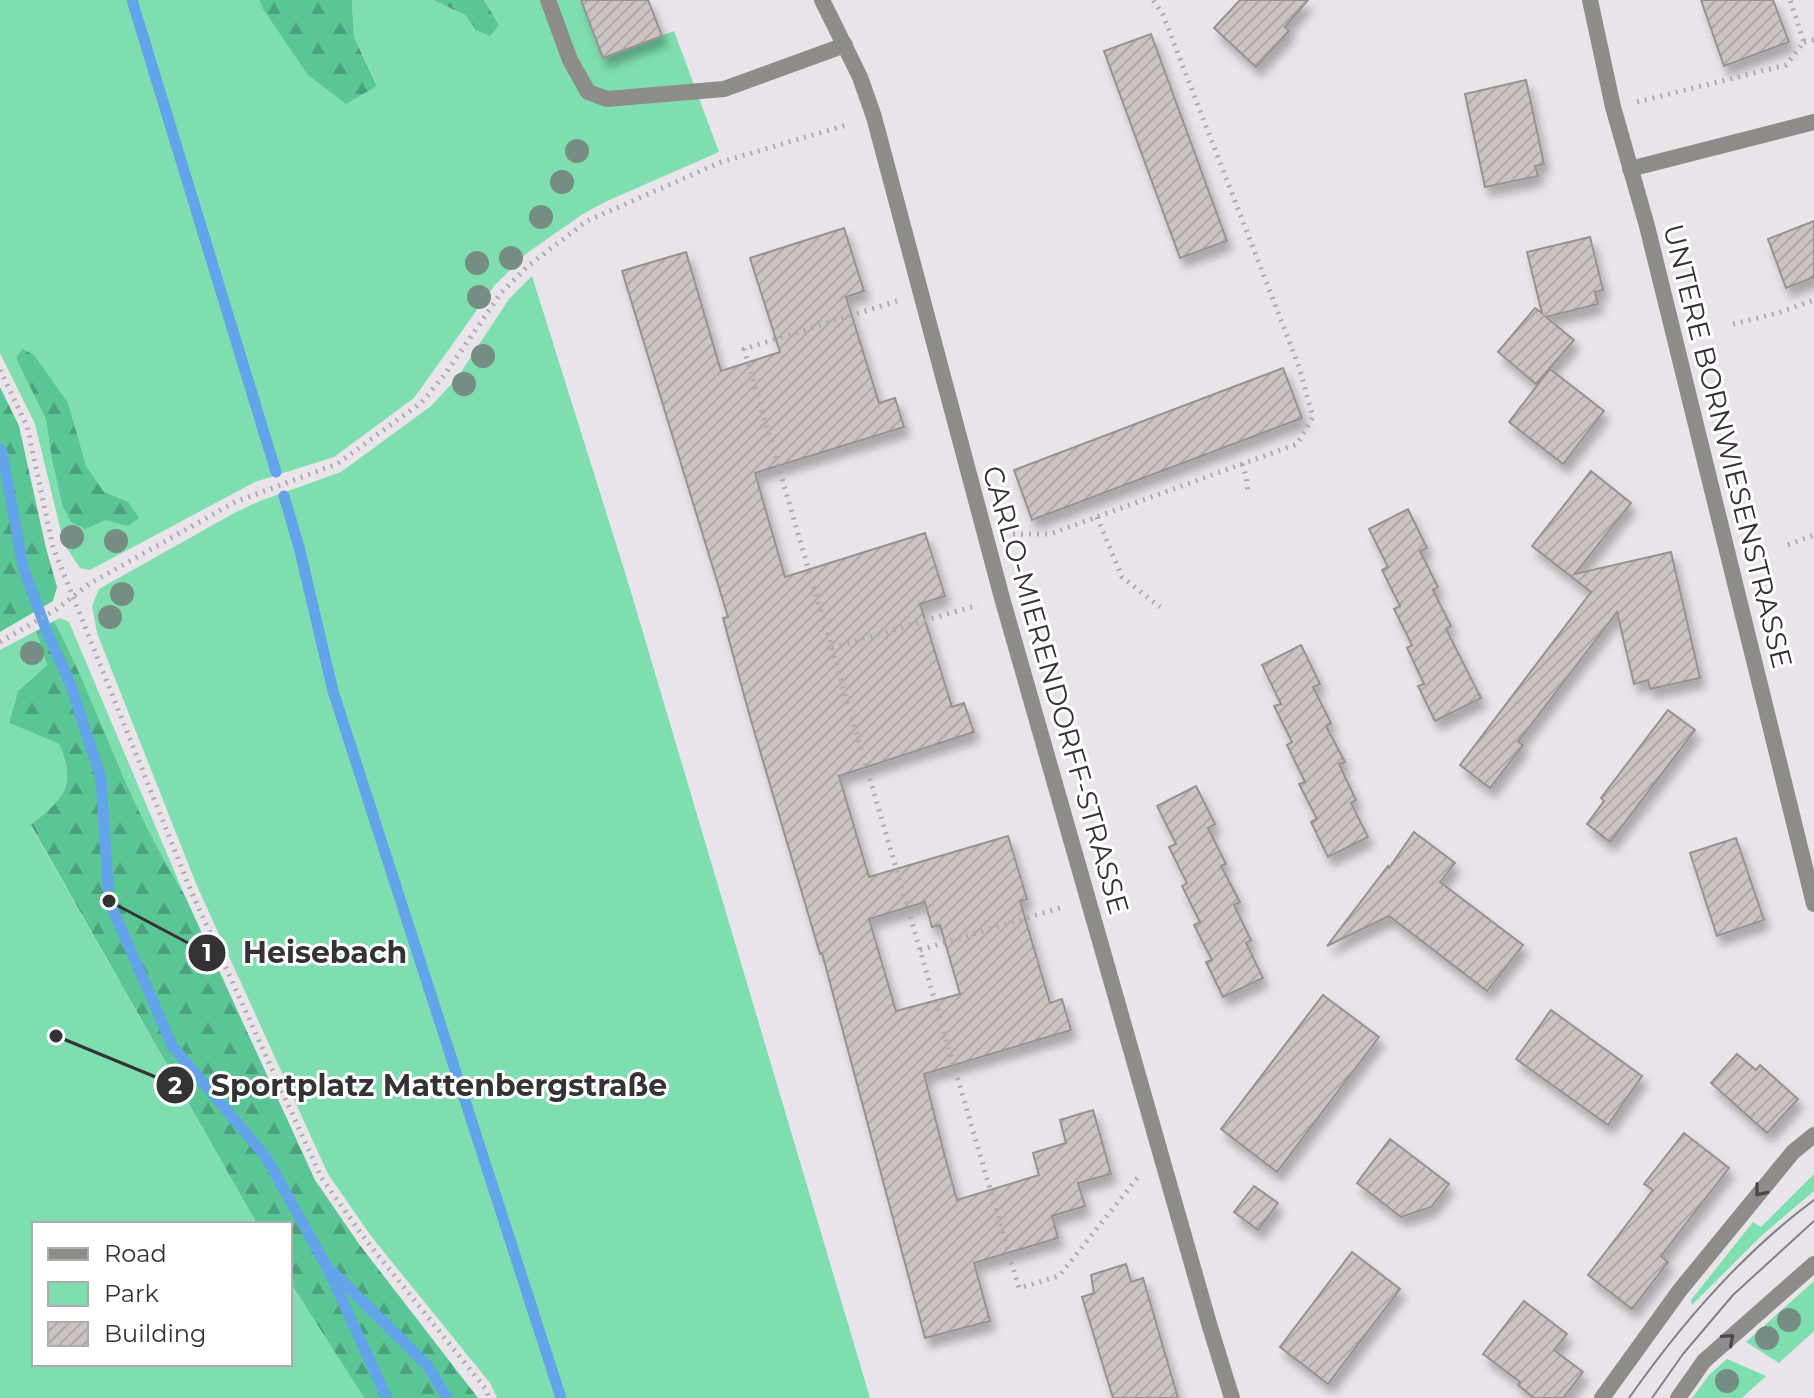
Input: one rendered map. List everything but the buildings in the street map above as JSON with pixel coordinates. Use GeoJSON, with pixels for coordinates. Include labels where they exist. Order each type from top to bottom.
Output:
{"type":"FeatureCollection","features":[{"type":"Feature","properties":{"kind":"street"},"geometry":{"type":"LineString","coordinates":[[548,0],[570,60],[588,92],[607,99],[724,89],[845,45]]}},
{"type":"Feature","properties":{"kind":"street","name":"CARLO-MIERENDORFF-STRASSE"},"geometry":{"type":"LineString","coordinates":[[822,0],[860,77],[874,117],[984,534],[1232,1398]]}},
{"type":"Feature","properties":{"kind":"street","name":"UNTERE BORNWIESENSTRASSE"},"geometry":{"type":"LineString","coordinates":[[1590,0],[1613,107],[1647,226],[1814,904]]}},
{"type":"Feature","properties":{"kind":"street"},"geometry":{"type":"LineString","coordinates":[[1630,169],[1814,122]]}},
{"type":"Feature","properties":{"kind":"street"},"geometry":{"type":"LineString","coordinates":[[1602,1398],[1680,1290],[1793,1152],[1814,1135]]}},
{"type":"Feature","properties":{"kind":"street"},"geometry":{"type":"LineString","coordinates":[[1678,1398],[1704,1361],[1814,1264]]}},
{"type":"Feature","properties":{"kind":"path"},"geometry":{"type":"LineString","coordinates":[[984,534],[1050,534],[1297,444],[1313,417],[1298,364],[1163,15],[1153,0]]}},
{"type":"Feature","properties":{"kind":"path"},"geometry":{"type":"LineString","coordinates":[[1790,0],[1804,42]]}},
{"type":"Feature","properties":{"kind":"path"},"geometry":{"type":"LineString","coordinates":[[1613,107],[1786,65],[1804,42],[1814,40]]}},
{"type":"Feature","properties":{"kind":"path"},"geometry":{"type":"LineString","coordinates":[[0,642],[57,609],[89,584],[235,502],[337,464],[422,402],[446,373],[501,293],[528,266],[587,221],[721,162],[874,117]]}},
{"type":"Feature","properties":{"kind":"path"},"geometry":{"type":"LineString","coordinates":[[921,294],[744,349],[1019,1288],[1059,1276],[1159,1151]]}},
{"type":"Feature","properties":{"kind":"path"},"geometry":{"type":"LineString","coordinates":[[1733,324],[1814,300]]}},
{"type":"Feature","properties":{"kind":"path"},"geometry":{"type":"LineString","coordinates":[[0,370],[27,426],[53,547],[191,891],[321,1177],[365,1239],[485,1388],[489,1398]]}},
{"type":"Feature","properties":{"kind":"path"},"geometry":{"type":"LineString","coordinates":[[1242,464],[1248,493]]}},
{"type":"Feature","properties":{"kind":"path"},"geometry":{"type":"LineString","coordinates":[[1097,517],[1122,577],[1160,607]]}},
{"type":"Feature","properties":{"kind":"path"},"geometry":{"type":"LineString","coordinates":[[1788,545],[1814,535]]}},
{"type":"Feature","properties":{"kind":"path"},"geometry":{"type":"LineString","coordinates":[[832,648],[1002,598]]}},
{"type":"Feature","properties":{"kind":"path"},"geometry":{"type":"LineString","coordinates":[[920,950],[1087,900]]}},
{"type":"Feature","properties":{"kind":"green space"},"geometry":{"type":"Polygon","coordinates":[[[0,0],[259,0],[263,9],[377,85],[354,37],[352,0],[433,0],[465,15],[476,30],[499,25],[484,0],[581,0],[603,57],[674,31],[719,152],[607,201],[527,253],[494,286],[414,398],[334,457],[255,482],[90,570],[80,568],[64,544],[35,424],[0,353],[0,0]]]}},
{"type":"Feature","properties":{"kind":"green space"},"geometry":{"type":"Polygon","coordinates":[[[259,0],[353,0],[354,37],[377,86],[346,104],[308,75],[259,0]]]}},
{"type":"Feature","properties":{"kind":"green space"},"geometry":{"type":"Polygon","coordinates":[[[433,0],[484,0],[499,25],[490,36],[476,30],[465,15],[433,0]]]}},
{"type":"Feature","properties":{"kind":"green space"},"geometry":{"type":"Polygon","coordinates":[[[532,276],[628,582],[870,1398],[497,1398],[490,1383],[371,1236],[328,1174],[197,886],[97,633],[92,606],[99,589],[236,512],[341,472],[431,406],[457,378],[509,299],[532,276]]]}},
{"type":"Feature","properties":{"kind":"green space"},"geometry":{"type":"Polygon","coordinates":[[[22,349],[34,355],[68,403],[86,466],[104,492],[128,502],[139,518],[128,526],[106,520],[85,529],[71,522],[63,507],[46,419],[16,358],[22,349]]]}},
{"type":"Feature","properties":{"kind":"green space"},"geometry":{"type":"Polygon","coordinates":[[[0,387],[19,426],[57,587],[53,601],[0,632],[0,387]]]}},
{"type":"Feature","properties":{"kind":"green space"},"geometry":{"type":"Polygon","coordinates":[[[60,618],[69,622],[184,894],[127,785],[54,621],[60,618]]]}},
{"type":"Feature","properties":{"kind":"green space"},"geometry":{"type":"Polygon","coordinates":[[[54,621],[133,799],[184,894],[315,1180],[359,1244],[478,1398],[364,1398],[292,1285],[292,1222],[256,1222],[31,825],[59,799],[67,781],[65,758],[59,744],[9,723],[18,691],[47,665],[36,631],[54,621]]]}},
{"type":"Feature","properties":{"kind":"green space"},"geometry":{"type":"Polygon","coordinates":[[[36,631],[47,665],[18,691],[9,723],[59,744],[67,762],[64,791],[31,826],[256,1222],[32,1222],[32,1366],[292,1366],[292,1285],[364,1398],[0,1398],[0,650],[36,631]]]}},
{"type":"Feature","properties":{"kind":"green space"},"geometry":{"type":"Polygon","coordinates":[[[1814,1174],[1814,1191],[1761,1236],[1692,1305],[1691,1300],[1753,1222],[1761,1227],[1814,1174]]]}},
{"type":"Feature","properties":{"kind":"green space"},"geometry":{"type":"Polygon","coordinates":[[[1814,1281],[1814,1331],[1779,1363],[1746,1342],[1814,1281]]]}},
{"type":"Feature","properties":{"kind":"green space"},"geometry":{"type":"Polygon","coordinates":[[[1727,1359],[1766,1376],[1742,1398],[1692,1398],[1710,1374],[1727,1359]]]}},
{"type":"Feature","properties":{"kind":"waterway"},"geometry":{"type":"LineString","coordinates":[[132,0],[276,472]]}},
{"type":"Feature","properties":{"kind":"waterway"},"geometry":{"type":"LineString","coordinates":[[0,449],[23,567],[70,683],[101,778],[109,901],[173,1047],[266,1157],[326,1265],[387,1398]]}},
{"type":"Feature","properties":{"kind":"waterway"},"geometry":{"type":"LineString","coordinates":[[284,496],[333,691],[561,1398]]}},
{"type":"Feature","properties":{"kind":"waterway"},"geometry":{"type":"LineString","coordinates":[[332,1271],[428,1366],[447,1398]]}},
{"type":"Feature","properties":{"kind":"tram line"},"geometry":{"type":"LineString","coordinates":[[1629,1398],[1691,1317],[1737,1267],[1814,1200]]}},
{"type":"Feature","properties":{"kind":"tram line"},"geometry":{"type":"LineString","coordinates":[[1652,1398],[1683,1354],[1733,1295],[1814,1221]]}},
{"type":"Feature","properties":{"kind":"place","name":"Heisebach"},"geometry":{"type":"Point","coordinates":[109,901]}},
{"type":"Feature","properties":{"kind":"place","name":"Sportplatz Mattenbergstraße"},"geometry":{"type":"Point","coordinates":[56,1036]}}]}
